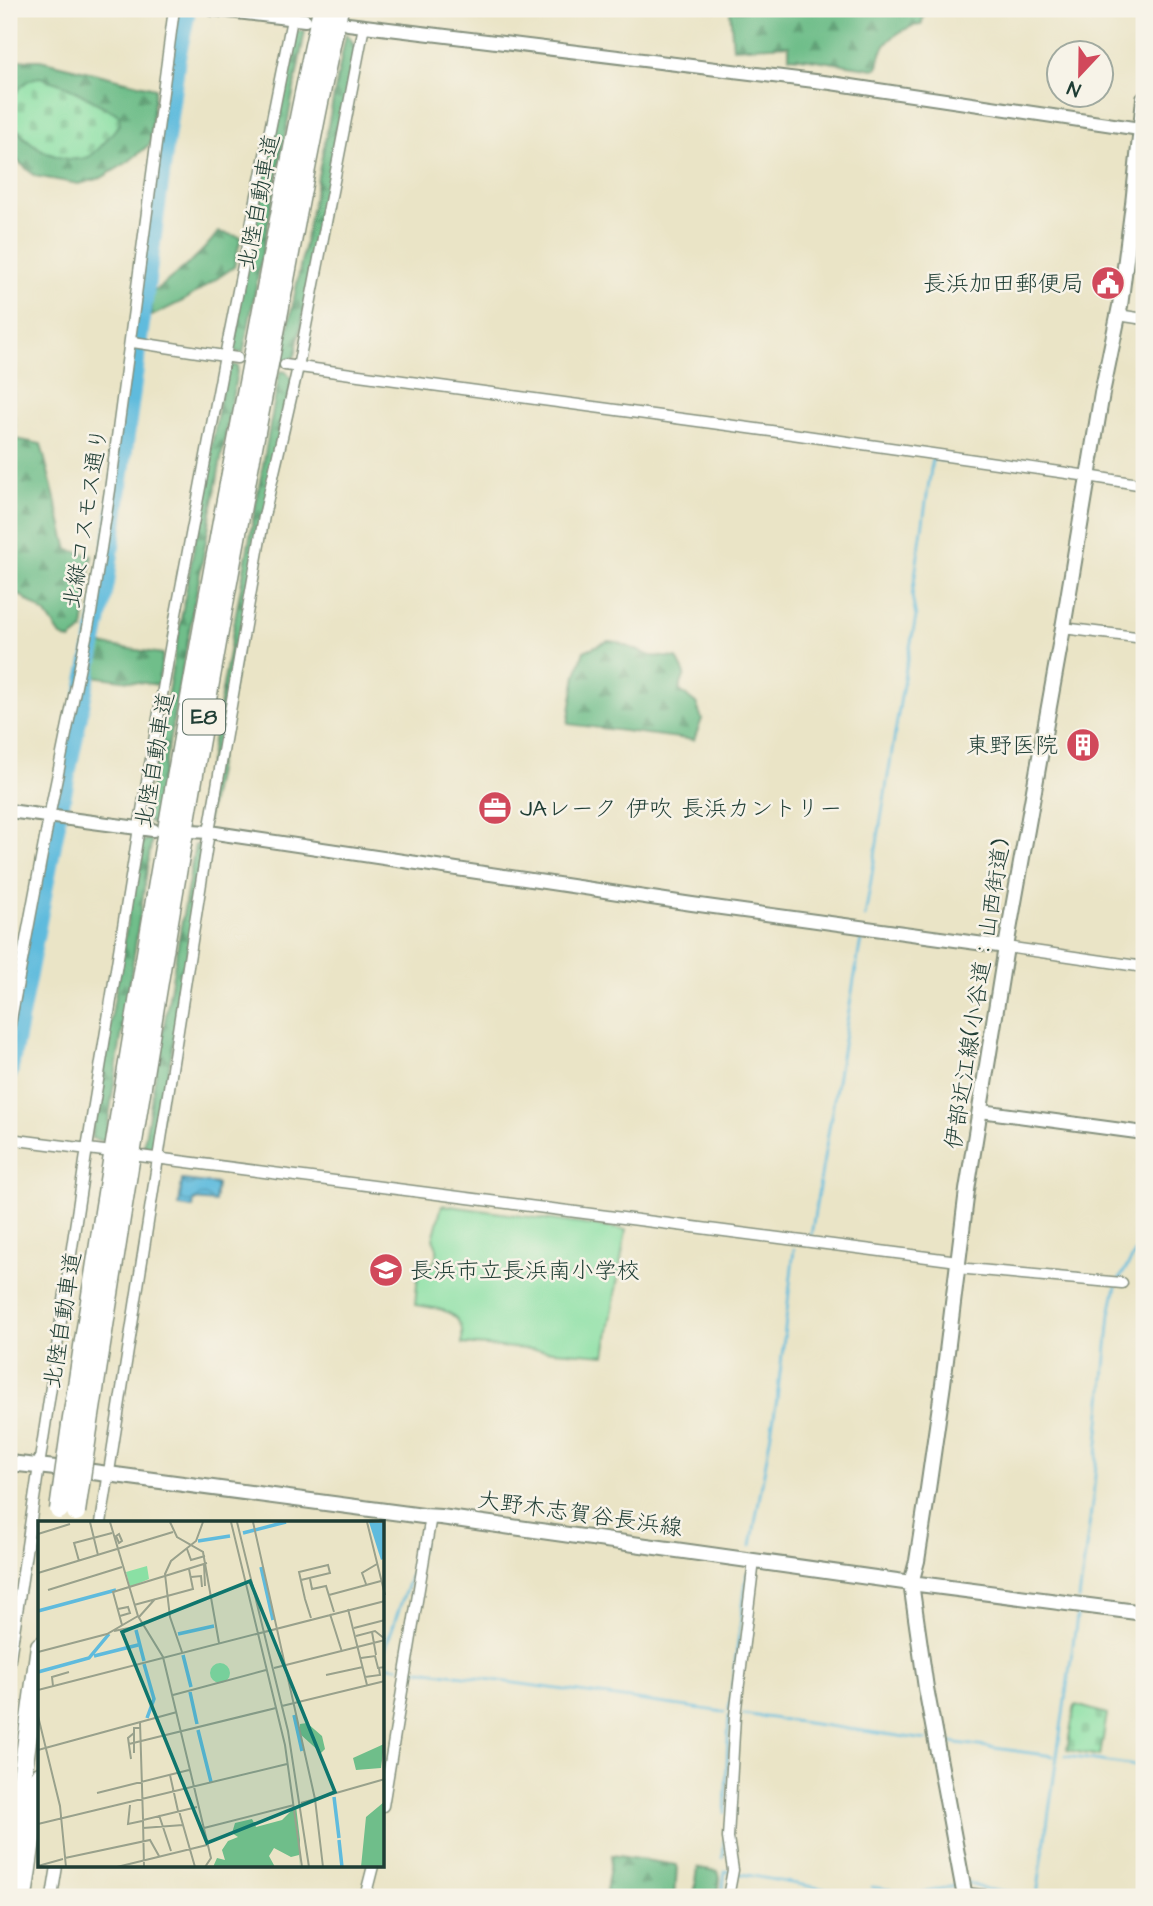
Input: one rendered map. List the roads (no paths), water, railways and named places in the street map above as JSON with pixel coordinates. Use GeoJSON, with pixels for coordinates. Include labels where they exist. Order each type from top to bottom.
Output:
{"type":"FeatureCollection","features":[{"type":"Feature","properties":{"kind":"highway","name":"北陸自動車道"},"geometry":{"type":"LineString","coordinates":[[80,1427],[106,1191],[184,733],[295,135],[322,9]]}},
{"type":"Feature","properties":{"kind":"highway","name":"北陸自動車道"},"geometry":{"type":"LineString","coordinates":[[67,1517],[80,1427],[233,555],[312,137],[344,17]]}},
{"type":"Feature","properties":{"kind":"highway"},"geometry":{"type":"LineString","coordinates":[[9,1873],[38,1661]]}},
{"type":"Feature","properties":{"kind":"highway"},"geometry":{"type":"LineString","coordinates":[[23,1897],[38,1790]]}},
{"type":"Feature","properties":{"kind":"main road","name":"伊部近江線(小谷道：山西街道)"},"geometry":{"type":"LineString","coordinates":[[963,1890],[926,1688],[911,1583],[926,1503],[967,1190],[1006,947],[1110,352],[1139,204],[1140,129],[1144,99]]}},
{"type":"Feature","properties":{"kind":"main road","name":"大野木志賀谷長浜線"},"geometry":{"type":"LineString","coordinates":[[9,1462],[431,1516],[1144,1613]]}},
{"type":"Feature","properties":{"kind":"street","name":"北縦コスモス通り"},"geometry":{"type":"LineString","coordinates":[[9,1030],[91,612],[110,490],[174,9]]}},
{"type":"Feature","properties":{"kind":"street"},"geometry":{"type":"LineString","coordinates":[[9,1665],[86,1148],[146,829],[176,614],[225,356],[297,16],[211,9]]}},
{"type":"Feature","properties":{"kind":"street"},"geometry":{"type":"LineString","coordinates":[[344,17],[364,26],[831,83],[1140,129]]}},
{"type":"Feature","properties":{"kind":"street"},"geometry":{"type":"LineString","coordinates":[[101,1521],[209,832],[264,516],[298,367],[364,26]]}},
{"type":"Feature","properties":{"kind":"street"},"geometry":{"type":"LineString","coordinates":[[1119,311],[1144,319]]}},
{"type":"Feature","properties":{"kind":"street"},"geometry":{"type":"LineString","coordinates":[[138,342],[237,358]]}},
{"type":"Feature","properties":{"kind":"street"},"geometry":{"type":"LineString","coordinates":[[285,365],[1144,485]]}},
{"type":"Feature","properties":{"kind":"street"},"geometry":{"type":"LineString","coordinates":[[1063,628],[1144,639]]}},
{"type":"Feature","properties":{"kind":"street"},"geometry":{"type":"LineString","coordinates":[[9,811],[50,814],[146,829]]}},
{"type":"Feature","properties":{"kind":"street"},"geometry":{"type":"LineString","coordinates":[[191,831],[1144,967]]}},
{"type":"Feature","properties":{"kind":"street"},"geometry":{"type":"LineString","coordinates":[[981,1111],[1144,1133]]}},
{"type":"Feature","properties":{"kind":"street"},"geometry":{"type":"LineString","coordinates":[[9,1139],[104,1151]]}},
{"type":"Feature","properties":{"kind":"street"},"geometry":{"type":"LineString","coordinates":[[140,1156],[1117,1283]]}},
{"type":"Feature","properties":{"kind":"street"},"geometry":{"type":"LineString","coordinates":[[385,1794],[431,1516]]}},
{"type":"Feature","properties":{"kind":"street"},"geometry":{"type":"LineString","coordinates":[[728,1897],[733,1872],[728,1838],[735,1716],[754,1561]]}},
{"type":"Feature","properties":{"kind":"street"},"geometry":{"type":"LineString","coordinates":[[52,1897],[57,1868]]}},
{"type":"Feature","properties":{"kind":"street"},"geometry":{"type":"LineString","coordinates":[[365,1897],[372,1868]]}},
{"type":"Feature","properties":{"kind":"street"},"geometry":{"type":"LineString","coordinates":[[963,1890],[1002,1897]]}},
{"type":"Feature","properties":{"kind":"water"},"geometry":{"type":"Polygon","coordinates":[[[182,1180],[217,1184],[215,1202],[194,1200],[193,1208],[179,1206],[182,1180]]]}},
{"type":"Feature","properties":{"kind":"waterway"},"geometry":{"type":"LineString","coordinates":[[59,813],[106,583],[177,57],[186,16]]}},
{"type":"Feature","properties":{"kind":"waterway"},"geometry":{"type":"LineString","coordinates":[[865,917],[916,617],[912,596],[932,462],[933,459],[949,461]]}},
{"type":"Feature","properties":{"kind":"waterway"},"geometry":{"type":"LineString","coordinates":[[9,800],[47,806]]}},
{"type":"Feature","properties":{"kind":"waterway"},"geometry":{"type":"LineString","coordinates":[[9,1073],[57,823]]}},
{"type":"Feature","properties":{"kind":"waterway"},"geometry":{"type":"LineString","coordinates":[[811,1235],[862,933]]}},
{"type":"Feature","properties":{"kind":"waterway"},"geometry":{"type":"LineString","coordinates":[[1119,1280],[1144,1241]]}},
{"type":"Feature","properties":{"kind":"waterway"},"geometry":{"type":"LineString","coordinates":[[751,1546],[777,1399],[794,1249]]}},
{"type":"Feature","properties":{"kind":"waterway"},"geometry":{"type":"LineString","coordinates":[[1079,1599],[1093,1497],[1110,1314],[1116,1286]]}},
{"type":"Feature","properties":{"kind":"waterway"},"geometry":{"type":"LineString","coordinates":[[385,1649],[422,1543]]}},
{"type":"Feature","properties":{"kind":"waterway"},"geometry":{"type":"LineString","coordinates":[[729,1710],[747,1573]]}},
{"type":"Feature","properties":{"kind":"waterway"},"geometry":{"type":"LineString","coordinates":[[967,1882],[983,1889],[1037,1895],[1078,1610]]}},
{"type":"Feature","properties":{"kind":"waterway"},"geometry":{"type":"LineString","coordinates":[[385,1665],[399,1667]]}},
{"type":"Feature","properties":{"kind":"waterway"},"geometry":{"type":"LineString","coordinates":[[413,1669],[724,1712]]}},
{"type":"Feature","properties":{"kind":"waterway"},"geometry":{"type":"LineString","coordinates":[[743,1714],[927,1740]]}},
{"type":"Feature","properties":{"kind":"waterway"},"geometry":{"type":"LineString","coordinates":[[725,1813],[729,1715]]}},
{"type":"Feature","properties":{"kind":"waterway"},"geometry":{"type":"LineString","coordinates":[[942,1741],[1053,1756]]}},
{"type":"Feature","properties":{"kind":"waterway"},"geometry":{"type":"LineString","coordinates":[[1065,1756],[1144,1767]]}},
{"type":"Feature","properties":{"kind":"waterway"},"geometry":{"type":"LineString","coordinates":[[723,1858],[724,1841]]}},
{"type":"Feature","properties":{"kind":"waterway"},"geometry":{"type":"LineString","coordinates":[[722,1897],[725,1871],[858,1895]]}},
{"type":"Feature","properties":{"kind":"waterway"},"geometry":{"type":"LineString","coordinates":[[872,1887],[917,1894],[958,1885]]}},
{"type":"Feature","properties":{"kind":"place","name":"長浜加田郵便局"},"geometry":{"type":"Point","coordinates":[1108,283]}},
{"type":"Feature","properties":{"kind":"place","name":"東野医院"},"geometry":{"type":"Point","coordinates":[1083,745]}},
{"type":"Feature","properties":{"kind":"place","name":"JAレーク 伊吹 長浜カントリー"},"geometry":{"type":"Point","coordinates":[495,808]}},
{"type":"Feature","properties":{"kind":"place","name":"長浜市立長浜南小学校"},"geometry":{"type":"Point","coordinates":[386,1270]}}]}
